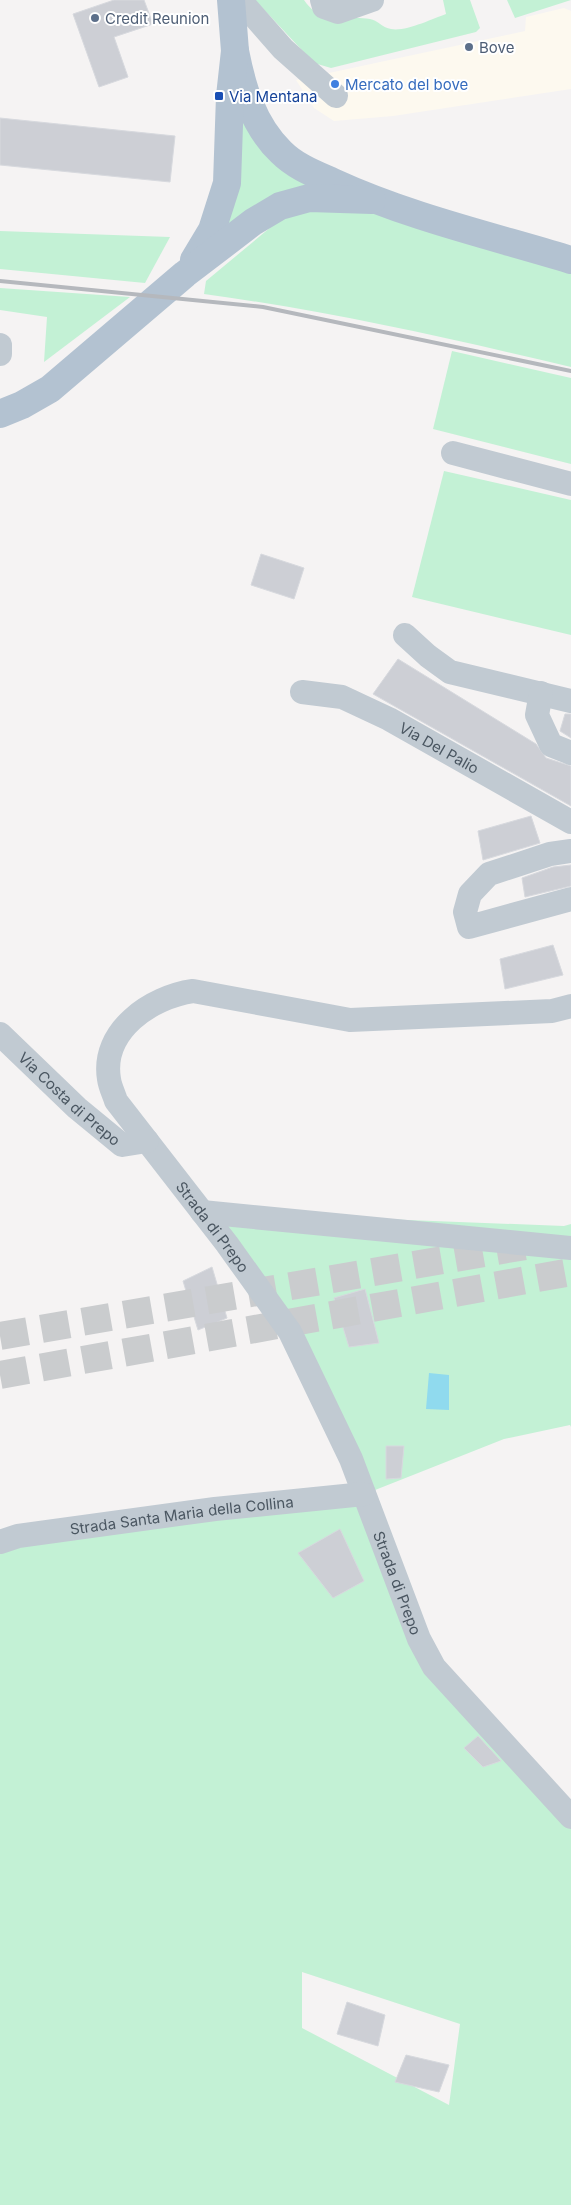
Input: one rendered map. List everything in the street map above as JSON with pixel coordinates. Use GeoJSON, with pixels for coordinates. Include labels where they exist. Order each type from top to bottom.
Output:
{"type":"FeatureCollection","features":[{"type":"Feature","properties":{"kind":"main road"},"geometry":{"type":"LineString","coordinates":[[231,0],[235,51],[246,97],[266,133],[281,153],[304,169],[372,200],[571,260]]}},
{"type":"Feature","properties":{"kind":"main road"},"geometry":{"type":"LineString","coordinates":[[185,274],[212,230],[227,183],[230,96],[235,51]]}},
{"type":"Feature","properties":{"kind":"main road"},"geometry":{"type":"LineString","coordinates":[[0,414],[22,405],[50,389],[185,274],[253,222],[280,206],[309,198],[372,200]]}},
{"type":"Feature","properties":{"kind":"street"},"geometry":{"type":"LineString","coordinates":[[240,0],[283,49],[336,96]]}},
{"type":"Feature","properties":{"kind":"street"},"geometry":{"type":"LineString","coordinates":[[322,0],[324,7],[338,12],[372,0]]}},
{"type":"Feature","properties":{"kind":"street"},"geometry":{"type":"LineString","coordinates":[[0,345],[0,354]]}},
{"type":"Feature","properties":{"kind":"street"},"geometry":{"type":"LineString","coordinates":[[453,453],[571,484]]}},
{"type":"Feature","properties":{"kind":"street"},"geometry":{"type":"LineString","coordinates":[[405,635],[428,656],[450,672],[571,700]]}},
{"type":"Feature","properties":{"kind":"street","name":"Via Del Palio"},"geometry":{"type":"LineString","coordinates":[[302,692],[342,697],[389,719],[571,822]]}},
{"type":"Feature","properties":{"kind":"street"},"geometry":{"type":"LineString","coordinates":[[541,693],[537,715],[551,745],[571,753]]}},
{"type":"Feature","properties":{"kind":"street"},"geometry":{"type":"LineString","coordinates":[[571,851],[550,854],[489,874],[470,894],[465,912],[469,927],[571,899]]}},
{"type":"Feature","properties":{"kind":"street","name":"Strada di Prepo"},"geometry":{"type":"LineString","coordinates":[[571,1006],[552,1011],[350,1020],[193,991],[172,994],[147,1007],[123,1028],[110,1055],[109,1079],[116,1101],[202,1212],[290,1332],[351,1459],[420,1639],[434,1667],[571,1817]]}},
{"type":"Feature","properties":{"kind":"street","name":"Via Costa di Prepo"},"geometry":{"type":"LineString","coordinates":[[0,1034],[77,1108],[122,1145],[147,1141]]}},
{"type":"Feature","properties":{"kind":"street"},"geometry":{"type":"LineString","coordinates":[[202,1212],[571,1248]]}},
{"type":"Feature","properties":{"kind":"street","name":"Strada Santa Maria della Collina"},"geometry":{"type":"LineString","coordinates":[[0,1542],[18,1536],[215,1509],[364,1494]]}},
{"type":"Feature","properties":{"kind":"shaded area","name":"Bove"},"geometry":{"type":"Polygon","coordinates":[[[564,8],[571,11],[571,89],[393,116],[334,121],[314,108],[296,80],[525,31],[526,17],[564,8]]]}},
{"type":"Feature","properties":{"kind":"green space"},"geometry":{"type":"Polygon","coordinates":[[[255,0],[304,0],[311,8],[326,17],[370,19],[388,28],[404,29],[446,14],[443,0],[470,0],[480,28],[476,32],[331,68],[314,63],[255,0]]]}},
{"type":"Feature","properties":{"kind":"green space"},"geometry":{"type":"Polygon","coordinates":[[[507,0],[571,0],[515,18],[507,0]]]}},
{"type":"Feature","properties":{"kind":"green space"},"geometry":{"type":"Polygon","coordinates":[[[236,91],[319,185],[213,242],[236,91]]]}},
{"type":"Feature","properties":{"kind":"green space"},"geometry":{"type":"Polygon","coordinates":[[[295,207],[405,216],[571,264],[571,367],[389,326],[297,308],[204,294],[206,281],[295,207]]]}},
{"type":"Feature","properties":{"kind":"green space"},"geometry":{"type":"Polygon","coordinates":[[[0,231],[170,237],[145,283],[0,269],[0,231]]]}},
{"type":"Feature","properties":{"kind":"green space"},"geometry":{"type":"Polygon","coordinates":[[[0,288],[130,297],[44,362],[47,317],[0,310],[0,288]]]}},
{"type":"Feature","properties":{"kind":"green space"},"geometry":{"type":"Polygon","coordinates":[[[452,351],[571,378],[571,464],[433,429],[452,351]]]}},
{"type":"Feature","properties":{"kind":"green space"},"geometry":{"type":"Polygon","coordinates":[[[444,471],[571,500],[571,635],[412,597],[444,471]]]}},
{"type":"Feature","properties":{"kind":"green space"},"geometry":{"type":"Polygon","coordinates":[[[202,1212],[564,1226],[571,1224],[571,1427],[570,1425],[504,1439],[365,1494],[419,1639],[571,1817],[571,2205],[0,2205],[0,1542],[364,1494],[290,1332],[202,1212]],[[302,1972],[302,2028],[449,2105],[460,2024],[302,1972]]]}},
{"type":"Feature","properties":{"kind":"water"},"geometry":{"type":"Polygon","coordinates":[[[429,1373],[449,1375],[449,1410],[426,1409],[429,1373]]]}},
{"type":"Feature","properties":{"kind":"building"},"geometry":{"type":"Polygon","coordinates":[[[114,0],[144,0],[153,24],[114,37],[128,77],[99,87],[73,14],[114,0]]]}},
{"type":"Feature","properties":{"kind":"building"},"geometry":{"type":"Polygon","coordinates":[[[0,118],[175,136],[170,182],[0,165],[0,118]]]}},
{"type":"Feature","properties":{"kind":"building"},"geometry":{"type":"Polygon","coordinates":[[[261,554],[304,568],[294,599],[251,585],[261,554]]]}},
{"type":"Feature","properties":{"kind":"building"},"geometry":{"type":"Polygon","coordinates":[[[398,659],[536,744],[546,758],[571,766],[571,806],[373,694],[398,659]]]}},
{"type":"Feature","properties":{"kind":"building"},"geometry":{"type":"Polygon","coordinates":[[[565,714],[571,714],[571,738],[560,731],[565,714]]]}},
{"type":"Feature","properties":{"kind":"building"},"geometry":{"type":"Polygon","coordinates":[[[531,816],[540,843],[483,860],[478,831],[531,816]]]}},
{"type":"Feature","properties":{"kind":"building"},"geometry":{"type":"Polygon","coordinates":[[[571,865],[571,886],[525,897],[522,878],[553,867],[571,865]]]}},
{"type":"Feature","properties":{"kind":"building"},"geometry":{"type":"Polygon","coordinates":[[[553,945],[563,975],[505,989],[500,959],[553,945]]]}},
{"type":"Feature","properties":{"kind":"building"},"geometry":{"type":"Polygon","coordinates":[[[212,1267],[227,1318],[198,1330],[183,1281],[212,1267]]]}},
{"type":"Feature","properties":{"kind":"building"},"geometry":{"type":"Polygon","coordinates":[[[365,1289],[379,1343],[349,1347],[334,1298],[365,1289]]]}},
{"type":"Feature","properties":{"kind":"building"},"geometry":{"type":"Polygon","coordinates":[[[386,1446],[404,1446],[401,1478],[386,1479],[386,1446]]]}},
{"type":"Feature","properties":{"kind":"building"},"geometry":{"type":"Polygon","coordinates":[[[340,1529],[364,1581],[333,1598],[298,1553],[340,1529]]]}},
{"type":"Feature","properties":{"kind":"building"},"geometry":{"type":"Polygon","coordinates":[[[478,1736],[501,1761],[483,1767],[464,1748],[478,1736]]]}},
{"type":"Feature","properties":{"kind":"building"},"geometry":{"type":"Polygon","coordinates":[[[347,2002],[385,2015],[378,2046],[337,2034],[347,2002]]]}},
{"type":"Feature","properties":{"kind":"building"},"geometry":{"type":"Polygon","coordinates":[[[406,2055],[449,2065],[439,2092],[395,2082],[406,2055]]]}},
{"type":"Feature","properties":{"kind":"tunnel"},"geometry":{"type":"LineString","coordinates":[[0,1336],[525,1246]]}},
{"type":"Feature","properties":{"kind":"tunnel"},"geometry":{"type":"LineString","coordinates":[[0,1375],[571,1272]]}},
{"type":"Feature","properties":{"kind":"railway"},"geometry":{"type":"LineString","coordinates":[[0,281],[263,307],[571,371]]}},
{"type":"Feature","properties":{"kind":"place","name":"Credit Reunion"},"geometry":{"type":"Point","coordinates":[95,18]}},
{"type":"Feature","properties":{"kind":"place","name":"Bove"},"geometry":{"type":"Point","coordinates":[469,47]}},
{"type":"Feature","properties":{"kind":"place","name":"Mercato del bove"},"geometry":{"type":"Point","coordinates":[335,84]}},
{"type":"Feature","properties":{"kind":"place","name":"Via Mentana"},"geometry":{"type":"Point","coordinates":[219,96]}}]}
